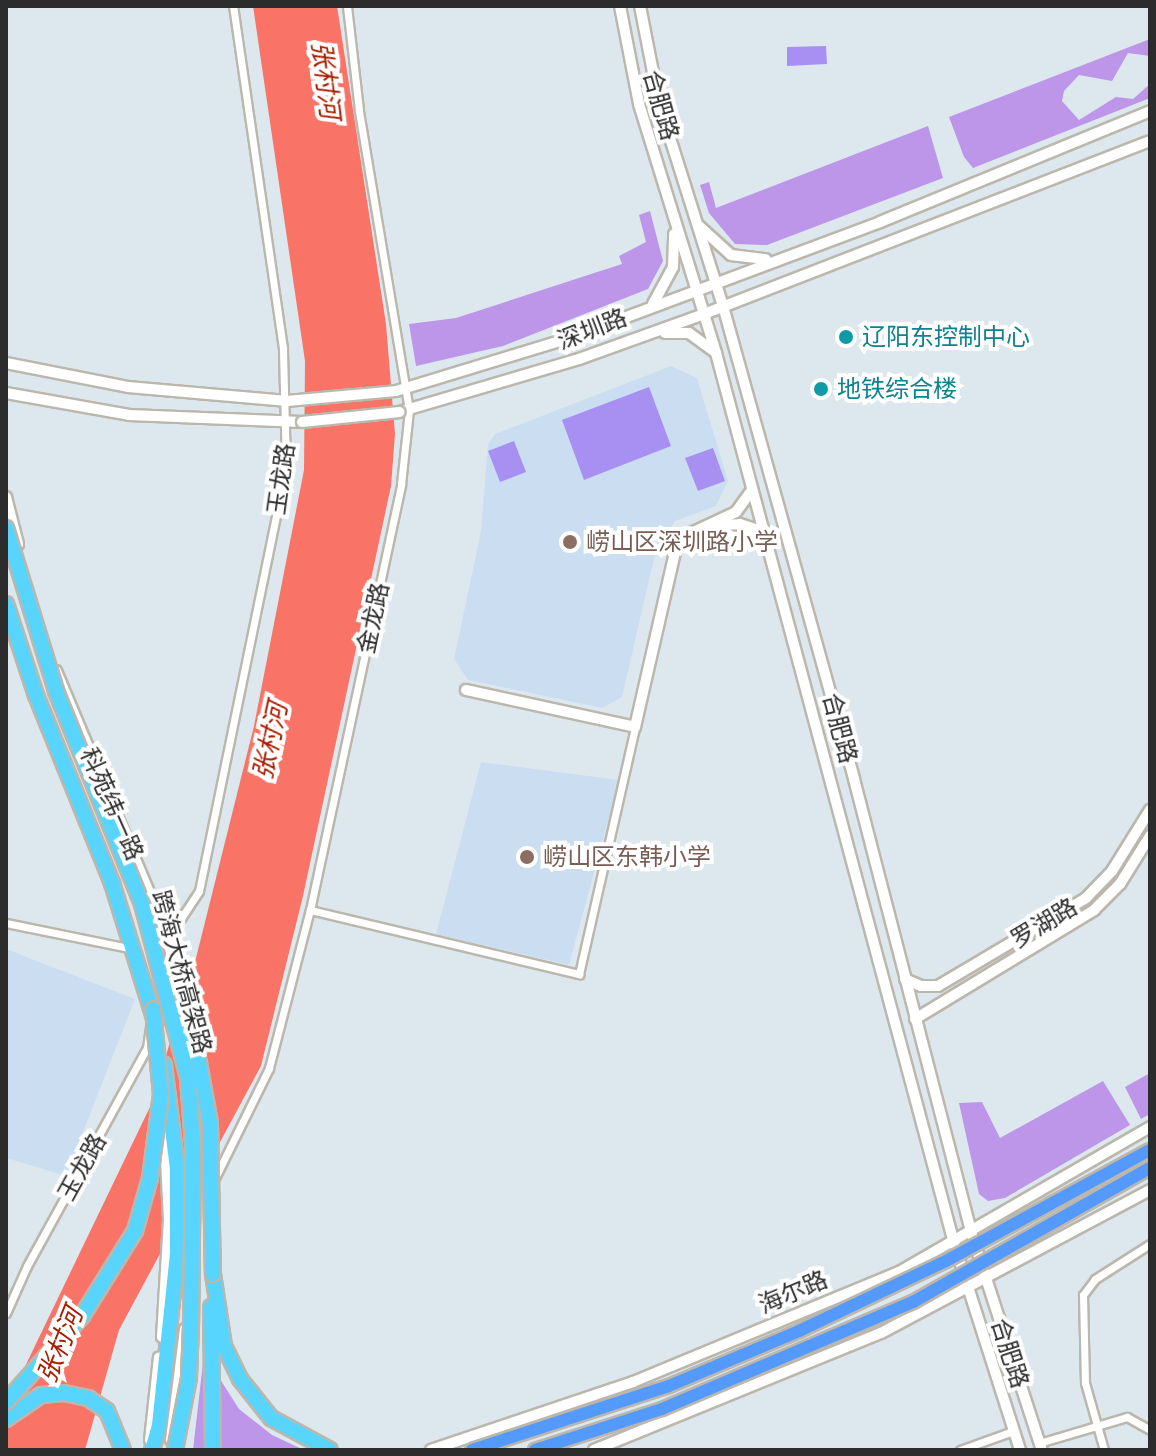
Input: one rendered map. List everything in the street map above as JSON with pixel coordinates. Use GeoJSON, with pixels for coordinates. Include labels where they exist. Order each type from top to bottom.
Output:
{"type":"FeatureCollection","features":[{"type":"Feature","properties":{"kind":"highway","name":"跨海大桥高架路"},"geometry":{"type":"LineString","coordinates":[[6,528],[56,691],[125,855],[168,990],[188,1078],[193,1144],[189,1378],[173,1450]]}},
{"type":"Feature","properties":{"kind":"highway","name":"跨海大桥高架路"},"geometry":{"type":"LineString","coordinates":[[6,604],[112,883],[152,1014]]}},
{"type":"Feature","properties":{"kind":"highway"},"geometry":{"type":"LineString","coordinates":[[168,990],[199,1063],[210,1123],[213,1450]]}},
{"type":"Feature","properties":{"kind":"highway"},"geometry":{"type":"LineString","coordinates":[[151,1450],[159,1425],[177,1255],[177,1169],[170,1096],[152,1014]]}},
{"type":"Feature","properties":{"kind":"highway"},"geometry":{"type":"LineString","coordinates":[[6,1410],[82,1316],[135,1231],[150,1178],[161,1094],[152,1014]]}},
{"type":"Feature","properties":{"kind":"highway"},"geometry":{"type":"LineString","coordinates":[[213,1274],[224,1346],[240,1379],[271,1418],[330,1450]]}},
{"type":"Feature","properties":{"kind":"highway"},"geometry":{"type":"LineString","coordinates":[[6,1402],[22,1388]]}},
{"type":"Feature","properties":{"kind":"highway"},"geometry":{"type":"LineString","coordinates":[[6,1419],[41,1395],[64,1393],[88,1398],[107,1411],[123,1450]]}},
{"type":"Feature","properties":{"kind":"main road","name":"合肥路"},"geometry":{"type":"LineString","coordinates":[[620,6],[639,104],[716,353],[954,1243],[1020,1450]]}},
{"type":"Feature","properties":{"kind":"main road","name":"合肥路"},"geometry":{"type":"LineString","coordinates":[[640,6],[648,61],[723,306],[971,1232],[1041,1446]]}},
{"type":"Feature","properties":{"kind":"main road","name":"深圳路"},"geometry":{"type":"LineString","coordinates":[[6,363],[128,387],[287,401],[401,390],[573,337],[713,280],[880,222],[1150,111]]}},
{"type":"Feature","properties":{"kind":"main road","name":"深圳路"},"geometry":{"type":"LineString","coordinates":[[6,393],[129,415],[288,423],[404,411],[704,314],[1150,141]]}},
{"type":"Feature","properties":{"kind":"main road"},"geometry":{"type":"LineString","coordinates":[[652,306],[673,267],[675,224]]}},
{"type":"Feature","properties":{"kind":"main road"},"geometry":{"type":"LineString","coordinates":[[697,224],[731,255],[772,259]]}},
{"type":"Feature","properties":{"kind":"main road"},"geometry":{"type":"LineString","coordinates":[[643,335],[689,333],[716,353]]}},
{"type":"Feature","properties":{"kind":"main road"},"geometry":{"type":"LineString","coordinates":[[466,690],[635,727],[672,557],[683,539],[736,512],[752,490]]}},
{"type":"Feature","properties":{"kind":"main road","name":"科苑纬一路"},"geometry":{"type":"LineString","coordinates":[[6,497],[52,662],[168,938],[183,1015],[194,1093],[196,1210],[173,1450]]}},
{"type":"Feature","properties":{"kind":"main road"},"geometry":{"type":"LineString","coordinates":[[714,525],[740,524],[764,532]]}},
{"type":"Feature","properties":{"kind":"main road","name":"科苑纬一路"},"geometry":{"type":"LineString","coordinates":[[6,622],[152,1014],[157,1047],[168,1243],[151,1450]]}},
{"type":"Feature","properties":{"kind":"main road","name":"罗湖路"},"geometry":{"type":"LineString","coordinates":[[905,979],[921,986],[938,986],[1086,898],[1112,871],[1150,810]]}},
{"type":"Feature","properties":{"kind":"main road"},"geometry":{"type":"LineString","coordinates":[[915,1019],[1094,910],[1120,884],[1150,836]]}},
{"type":"Feature","properties":{"kind":"main road","name":"海尔路"},"geometry":{"type":"LineString","coordinates":[[431,1450],[633,1382],[899,1272],[954,1243],[1150,1127]]}},
{"type":"Feature","properties":{"kind":"main road","name":"海尔路"},"geometry":{"type":"LineString","coordinates":[[472,1450],[669,1386],[799,1331],[946,1261],[1150,1150]]}},
{"type":"Feature","properties":{"kind":"main road"},"geometry":{"type":"LineString","coordinates":[[535,1450],[662,1409],[913,1302],[1150,1168]]}},
{"type":"Feature","properties":{"kind":"main road"},"geometry":{"type":"LineString","coordinates":[[594,1450],[735,1395],[968,1290],[1150,1190]]}},
{"type":"Feature","properties":{"kind":"street","name":"玉龙路"},"geometry":{"type":"LineString","coordinates":[[168,938],[199,891],[243,696],[286,466],[287,401],[233,6]]}},
{"type":"Feature","properties":{"kind":"street","name":"金龙路"},"geometry":{"type":"LineString","coordinates":[[196,1210],[269,1068],[310,910],[401,484],[404,411],[359,110],[347,6]]}},
{"type":"Feature","properties":{"kind":"street"},"geometry":{"type":"LineString","coordinates":[[310,910],[579,974],[635,727]]}},
{"type":"Feature","properties":{"kind":"street"},"geometry":{"type":"LineString","coordinates":[[6,923],[129,948]]}},
{"type":"Feature","properties":{"kind":"street","name":"玉龙路"},"geometry":{"type":"LineString","coordinates":[[6,1313],[147,1048],[152,1014]]}},
{"type":"Feature","properties":{"kind":"street"},"geometry":{"type":"LineString","coordinates":[[1104,1450],[1085,1383],[1083,1295],[1095,1279],[1150,1244]]}},
{"type":"Feature","properties":{"kind":"street"},"geometry":{"type":"LineString","coordinates":[[1041,1446],[1127,1417],[1150,1430]]}},
{"type":"Feature","properties":{"kind":"street"},"geometry":{"type":"LineString","coordinates":[[960,1450],[1013,1431]]}},
{"type":"Feature","properties":{"kind":"shaded area"},"geometry":{"type":"Polygon","coordinates":[[[1150,39],[1150,56],[1128,53],[1112,81],[1079,75],[1064,91],[1062,101],[1079,120],[1116,97],[1133,99],[1150,84],[1150,98],[973,168],[964,157],[949,117],[1150,39]]]}},
{"type":"Feature","properties":{"kind":"shaded area"},"geometry":{"type":"Polygon","coordinates":[[[826,46],[827,64],[787,66],[787,47],[826,46]]]}},
{"type":"Feature","properties":{"kind":"shaded area"},"geometry":{"type":"Polygon","coordinates":[[[928,126],[943,178],[767,245],[735,244],[709,213],[700,185],[709,182],[716,208],[928,126]]]}},
{"type":"Feature","properties":{"kind":"shaded area"},"geometry":{"type":"Polygon","coordinates":[[[650,211],[663,261],[648,289],[503,346],[416,366],[409,324],[456,318],[622,264],[619,256],[646,242],[639,215],[650,211]]]}},
{"type":"Feature","properties":{"kind":"shaded area","name":"崂山区深圳路小学"},"geometry":{"type":"Polygon","coordinates":[[[671,366],[697,378],[728,481],[716,506],[675,521],[655,554],[622,697],[602,708],[468,680],[454,659],[481,531],[488,444],[495,434],[671,366]]]}},
{"type":"Feature","properties":{"kind":"shaded area"},"geometry":{"type":"Polygon","coordinates":[[[649,387],[671,446],[584,480],[562,420],[649,387]]]}},
{"type":"Feature","properties":{"kind":"shaded area"},"geometry":{"type":"Polygon","coordinates":[[[514,441],[526,472],[500,482],[488,451],[514,441]]]}},
{"type":"Feature","properties":{"kind":"shaded area"},"geometry":{"type":"Polygon","coordinates":[[[713,448],[725,481],[698,491],[685,458],[713,448]]]}},
{"type":"Feature","properties":{"kind":"shaded area","name":"崂山区东韩小学"},"geometry":{"type":"Polygon","coordinates":[[[481,762],[619,780],[569,965],[436,934],[481,762]]]}},
{"type":"Feature","properties":{"kind":"shaded area"},"geometry":{"type":"Polygon","coordinates":[[[6,949],[135,999],[66,1176],[6,1158],[6,949]]]}},
{"type":"Feature","properties":{"kind":"shaded area"},"geometry":{"type":"Polygon","coordinates":[[[1150,1073],[1150,1114],[1141,1119],[1125,1087],[1150,1073]]]}},
{"type":"Feature","properties":{"kind":"shaded area"},"geometry":{"type":"Polygon","coordinates":[[[1103,1081],[1130,1125],[1005,1198],[988,1201],[979,1194],[959,1103],[982,1102],[1000,1138],[1103,1081]]]}},
{"type":"Feature","properties":{"kind":"shaded area"},"geometry":{"type":"Polygon","coordinates":[[[204,1354],[239,1409],[272,1435],[304,1450],[193,1450],[204,1354]]]}},
{"type":"Feature","properties":{"kind":"water","name":"张村河"},"geometry":{"type":"Polygon","coordinates":[[[253,6],[337,6],[386,324],[395,434],[391,486],[303,896],[261,1066],[119,1330],[85,1450],[6,1450],[6,1406],[150,1107],[196,958],[254,726],[304,470],[305,361],[253,6]]]}},
{"type":"Feature","properties":{"kind":"place","name":"辽阳东控制中心"},"geometry":{"type":"Point","coordinates":[846,337]}},
{"type":"Feature","properties":{"kind":"place","name":"地铁综合楼"},"geometry":{"type":"Point","coordinates":[821,389]}},
{"type":"Feature","properties":{"kind":"place","name":"崂山区深圳路小学"},"geometry":{"type":"Point","coordinates":[570,542]}},
{"type":"Feature","properties":{"kind":"place","name":"崂山区东韩小学"},"geometry":{"type":"Point","coordinates":[527,857]}}]}
